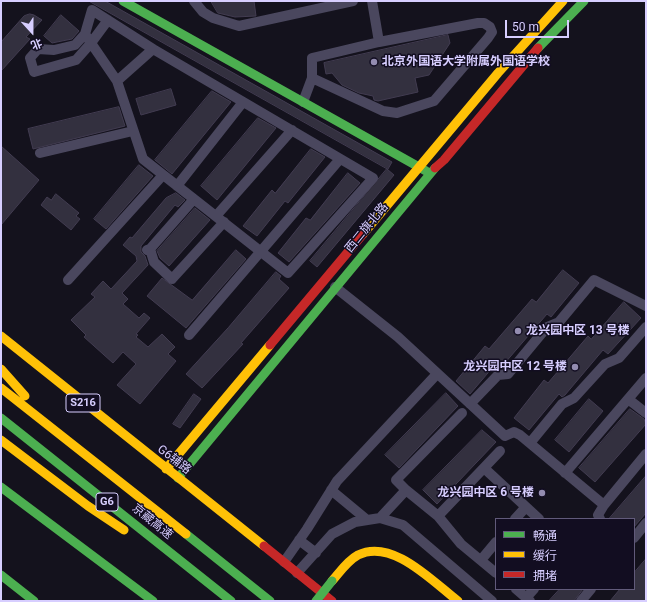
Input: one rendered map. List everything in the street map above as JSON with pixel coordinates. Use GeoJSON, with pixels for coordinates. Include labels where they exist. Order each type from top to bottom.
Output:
{"type":"FeatureCollection","features":[{"type":"Feature","properties":{"kind":"main road"},"geometry":{"type":"LineString","coordinates":[[123,1],[429,173]]}},
{"type":"Feature","properties":{"kind":"main road","name":"西二旗北路"},"geometry":{"type":"LineString","coordinates":[[166,469],[418,167],[498,73],[563,1]]}},
{"type":"Feature","properties":{"kind":"main road","name":"西二旗北路"},"geometry":{"type":"LineString","coordinates":[[178,478],[429,173],[444,160],[546,39],[584,1]]}},
{"type":"Feature","properties":{"kind":"main road","name":"G6辅路"},"geometry":{"type":"LineString","coordinates":[[1,336],[332,601]]}},
{"type":"Feature","properties":{"kind":"main road"},"geometry":{"type":"LineString","coordinates":[[1,369],[60,435]]}},
{"type":"Feature","properties":{"kind":"main road","name":"京藏高速"},"geometry":{"type":"LineString","coordinates":[[1,388],[268,599]]}},
{"type":"Feature","properties":{"kind":"main road","name":"京藏高速"},"geometry":{"type":"LineString","coordinates":[[1,418],[231,601]]}},
{"type":"Feature","properties":{"kind":"main road"},"geometry":{"type":"LineString","coordinates":[[1,440],[88,506],[212,586]]}},
{"type":"Feature","properties":{"kind":"main road"},"geometry":{"type":"LineString","coordinates":[[1,487],[153,601]]}},
{"type":"Feature","properties":{"kind":"main road"},"geometry":{"type":"LineString","coordinates":[[324,601],[345,565],[357,556],[371,550],[384,550],[404,560],[458,601]]}},
{"type":"Feature","properties":{"kind":"main road"},"geometry":{"type":"LineString","coordinates":[[316,601],[359,562],[373,557],[385,557],[406,568],[447,601]]}},
{"type":"Feature","properties":{"kind":"main road"},"geometry":{"type":"LineString","coordinates":[[1,575],[32,600]]}},
{"type":"Feature","properties":{"kind":"street"},"geometry":{"type":"LineString","coordinates":[[194,1],[203,12],[213,18],[226,24],[239,26],[337,3],[353,1]]}},
{"type":"Feature","properties":{"kind":"street"},"geometry":{"type":"LineString","coordinates":[[372,1],[379,42]]}},
{"type":"Feature","properties":{"kind":"street"},"geometry":{"type":"LineString","coordinates":[[85,34],[91,43],[117,81],[143,159],[288,272],[373,178],[154,49],[108,20],[92,10],[85,34],[75,45],[54,50],[38,49],[30,58],[34,72],[76,60],[91,43],[108,20]]}},
{"type":"Feature","properties":{"kind":"street"},"geometry":{"type":"LineString","coordinates":[[303,102],[312,78],[312,58],[379,42],[478,23],[484,23],[490,27],[492,32],[434,101],[403,112],[397,113],[383,111],[312,78]]}},
{"type":"Feature","properties":{"kind":"street"},"geometry":{"type":"LineString","coordinates":[[117,81],[154,49]]}},
{"type":"Feature","properties":{"kind":"street"},"geometry":{"type":"LineString","coordinates":[[177,186],[243,102]]}},
{"type":"Feature","properties":{"kind":"street"},"geometry":{"type":"LineString","coordinates":[[194,199],[148,249],[154,262],[172,279],[292,130]]}},
{"type":"Feature","properties":{"kind":"street"},"geometry":{"type":"LineString","coordinates":[[40,154],[134,131]]}},
{"type":"Feature","properties":{"kind":"street"},"geometry":{"type":"LineString","coordinates":[[189,335],[340,159]]}},
{"type":"Feature","properties":{"kind":"street"},"geometry":{"type":"LineString","coordinates":[[68,280],[163,175]]}},
{"type":"Feature","properties":{"kind":"street"},"geometry":{"type":"LineString","coordinates":[[470,404],[498,375],[508,374],[547,327],[559,322],[594,280],[646,306]]}},
{"type":"Feature","properties":{"kind":"street"},"geometry":{"type":"LineString","coordinates":[[335,287],[398,337],[504,436],[514,432],[520,435],[604,505]]}},
{"type":"Feature","properties":{"kind":"street"},"geometry":{"type":"LineString","coordinates":[[530,443],[562,404],[574,398],[604,364],[619,358],[646,327]]}},
{"type":"Feature","properties":{"kind":"street"},"geometry":{"type":"LineString","coordinates":[[284,562],[336,481],[436,374]]}},
{"type":"Feature","properties":{"kind":"street"},"geometry":{"type":"LineString","coordinates":[[565,473],[646,378]]}},
{"type":"Feature","properties":{"kind":"street"},"geometry":{"type":"LineString","coordinates":[[628,399],[646,413]]}},
{"type":"Feature","properties":{"kind":"street"},"geometry":{"type":"LineString","coordinates":[[462,412],[396,480],[438,516],[461,544],[495,571]]}},
{"type":"Feature","properties":{"kind":"street"},"geometry":{"type":"LineString","coordinates":[[438,516],[500,451]]}},
{"type":"Feature","properties":{"kind":"street"},"geometry":{"type":"LineString","coordinates":[[600,518],[598,515],[604,505],[646,454]]}},
{"type":"Feature","properties":{"kind":"street"},"geometry":{"type":"LineString","coordinates":[[484,468],[538,518]]}},
{"type":"Feature","properties":{"kind":"street"},"geometry":{"type":"LineString","coordinates":[[331,490],[366,519]]}},
{"type":"Feature","properties":{"kind":"street"},"geometry":{"type":"LineString","coordinates":[[380,518],[406,490]]}},
{"type":"Feature","properties":{"kind":"street"},"geometry":{"type":"LineString","coordinates":[[516,518],[526,507]]}},
{"type":"Feature","properties":{"kind":"street"},"geometry":{"type":"LineString","coordinates":[[298,573],[332,534],[355,522],[366,519],[380,518],[391,520],[403,525],[492,601]]}},
{"type":"Feature","properties":{"kind":"street"},"geometry":{"type":"LineString","coordinates":[[635,537],[646,523]]}},
{"type":"Feature","properties":{"kind":"street"},"geometry":{"type":"LineString","coordinates":[[299,540],[316,553]]}},
{"type":"Feature","properties":{"kind":"street"},"geometry":{"type":"LineString","coordinates":[[480,560],[495,543]]}},
{"type":"Feature","properties":{"kind":"street"},"geometry":{"type":"LineString","coordinates":[[517,590],[528,599],[533,590]]}},
{"type":"Feature","properties":{"kind":"street"},"geometry":{"type":"LineString","coordinates":[[581,601],[590,590]]}},
{"type":"Feature","properties":{"kind":"building"},"geometry":{"type":"Polygon","coordinates":[[[89,1],[105,1],[392,162],[388,169],[89,1]]]}},
{"type":"Feature","properties":{"kind":"building"},"geometry":{"type":"Polygon","coordinates":[[[211,1],[254,1],[256,16],[235,17],[218,13],[211,1]]]}},
{"type":"Feature","properties":{"kind":"building"},"geometry":{"type":"Polygon","coordinates":[[[30,14],[42,20],[26,37],[30,39],[1,71],[1,42],[24,16],[30,14]]]}},
{"type":"Feature","properties":{"kind":"building"},"geometry":{"type":"Polygon","coordinates":[[[61,15],[79,31],[72,39],[52,43],[44,36],[61,15]]]}},
{"type":"Feature","properties":{"kind":"building"},"geometry":{"type":"Polygon","coordinates":[[[448,35],[450,43],[429,75],[415,78],[418,92],[378,101],[374,100],[373,96],[359,93],[342,85],[332,73],[326,74],[324,63],[448,35]]]}},
{"type":"Feature","properties":{"kind":"building"},"geometry":{"type":"Polygon","coordinates":[[[171,89],[176,105],[141,115],[136,99],[171,89]]]}},
{"type":"Feature","properties":{"kind":"building"},"geometry":{"type":"Polygon","coordinates":[[[212,91],[231,102],[172,174],[155,160],[212,91]]]}},
{"type":"Feature","properties":{"kind":"building"},"geometry":{"type":"Polygon","coordinates":[[[119,107],[125,126],[33,149],[28,129],[119,107]]]}},
{"type":"Feature","properties":{"kind":"building"},"geometry":{"type":"Polygon","coordinates":[[[258,118],[276,128],[217,200],[201,186],[258,118]]]}},
{"type":"Feature","properties":{"kind":"building"},"geometry":{"type":"Polygon","coordinates":[[[1,146],[39,180],[1,225],[1,146]]]}},
{"type":"Feature","properties":{"kind":"building"},"geometry":{"type":"Polygon","coordinates":[[[311,149],[325,157],[288,203],[285,201],[257,236],[243,226],[272,190],[275,193],[311,149]]]}},
{"type":"Feature","properties":{"kind":"building"},"geometry":{"type":"Polygon","coordinates":[[[139,165],[153,176],[106,229],[94,219],[139,165]]]}},
{"type":"Feature","properties":{"kind":"building"},"geometry":{"type":"Polygon","coordinates":[[[387,169],[394,175],[317,267],[310,261],[387,169]]]}},
{"type":"Feature","properties":{"kind":"building"},"geometry":{"type":"Polygon","coordinates":[[[348,173],[360,183],[289,262],[278,253],[306,218],[310,220],[348,173]]]}},
{"type":"Feature","properties":{"kind":"building"},"geometry":{"type":"Polygon","coordinates":[[[176,193],[185,200],[178,207],[175,205],[141,246],[141,252],[145,256],[148,265],[122,293],[128,299],[123,304],[139,318],[144,313],[150,318],[136,334],[138,335],[136,337],[148,347],[162,334],[175,347],[168,354],[176,361],[140,404],[117,385],[136,364],[123,352],[113,363],[84,337],[86,335],[71,320],[95,297],[91,294],[103,281],[111,289],[137,261],[136,256],[123,245],[130,237],[132,238],[166,198],[176,193]]]}},
{"type":"Feature","properties":{"kind":"building"},"geometry":{"type":"Polygon","coordinates":[[[56,194],[79,213],[76,216],[80,219],[71,230],[41,205],[47,197],[51,200],[56,194]]]}},
{"type":"Feature","properties":{"kind":"building"},"geometry":{"type":"Polygon","coordinates":[[[195,208],[210,220],[169,266],[160,258],[157,251],[195,208]]]}},
{"type":"Feature","properties":{"kind":"building"},"geometry":{"type":"Polygon","coordinates":[[[236,250],[246,259],[186,328],[147,296],[162,278],[192,300],[236,250]]]}},
{"type":"Feature","properties":{"kind":"building","name":"龙兴园中区 13 号楼"},"geometry":{"type":"Polygon","coordinates":[[[563,270],[579,283],[551,317],[547,314],[504,364],[499,360],[470,394],[456,381],[485,346],[489,349],[532,299],[536,302],[563,270]]]}},
{"type":"Feature","properties":{"kind":"building"},"geometry":{"type":"Polygon","coordinates":[[[276,272],[281,276],[279,279],[289,288],[241,343],[243,344],[202,388],[186,374],[276,272]]]}},
{"type":"Feature","properties":{"kind":"building","name":"龙兴园中区 12 号楼"},"geometry":{"type":"Polygon","coordinates":[[[624,302],[641,318],[608,354],[603,350],[565,395],[562,397],[559,394],[529,430],[514,418],[544,380],[548,383],[588,336],[591,339],[624,302]]]}},
{"type":"Feature","properties":{"kind":"building"},"geometry":{"type":"Polygon","coordinates":[[[446,393],[458,406],[399,468],[385,455],[446,393]]]}},
{"type":"Feature","properties":{"kind":"building"},"geometry":{"type":"Polygon","coordinates":[[[194,394],[201,399],[180,428],[173,424],[194,394]]]}},
{"type":"Feature","properties":{"kind":"building"},"geometry":{"type":"Polygon","coordinates":[[[589,399],[603,411],[569,452],[555,440],[589,399]]]}},
{"type":"Feature","properties":{"kind":"building"},"geometry":{"type":"Polygon","coordinates":[[[630,409],[644,419],[646,424],[595,482],[579,468],[630,409]]]}},
{"type":"Feature","properties":{"kind":"building"},"geometry":{"type":"Polygon","coordinates":[[[482,430],[496,442],[437,504],[423,490],[482,430]]]}},
{"type":"Feature","properties":{"kind":"building"},"geometry":{"type":"Polygon","coordinates":[[[646,476],[646,513],[635,526],[635,518],[610,518],[646,476]]]}},
{"type":"Feature","properties":{"kind":"building"},"geometry":{"type":"Polygon","coordinates":[[[646,559],[646,601],[610,601],[619,590],[635,590],[635,572],[646,559]]]}},
{"type":"Feature","properties":{"kind":"building"},"geometry":{"type":"Polygon","coordinates":[[[559,590],[582,590],[574,601],[549,601],[559,590]]]}},
{"type":"Feature","properties":{"kind":"traffic: fast"},"geometry":{"type":"LineString","coordinates":[[123,1],[426,171]]}},
{"type":"Feature","properties":{"kind":"traffic: fast"},"geometry":{"type":"LineString","coordinates":[[538,48],[584,1]]}},
{"type":"Feature","properties":{"kind":"traffic: fast"},"geometry":{"type":"LineString","coordinates":[[178,478],[435,168]]}},
{"type":"Feature","properties":{"kind":"traffic: fast"},"geometry":{"type":"LineString","coordinates":[[1,418],[231,601]]}},
{"type":"Feature","properties":{"kind":"traffic: fast"},"geometry":{"type":"LineString","coordinates":[[1,487],[153,601]]}},
{"type":"Feature","properties":{"kind":"traffic: fast"},"geometry":{"type":"LineString","coordinates":[[186,534],[270,601]]}},
{"type":"Feature","properties":{"kind":"traffic: fast"},"geometry":{"type":"LineString","coordinates":[[1,575],[34,601]]}},
{"type":"Feature","properties":{"kind":"traffic: fast"},"geometry":{"type":"LineString","coordinates":[[316,601],[332,581]]}},
{"type":"Feature","properties":{"kind":"traffic: slow"},"geometry":{"type":"LineString","coordinates":[[363,234],[498,73],[563,1]]}},
{"type":"Feature","properties":{"kind":"traffic: slow"},"geometry":{"type":"LineString","coordinates":[[1,336],[264,546]]}},
{"type":"Feature","properties":{"kind":"traffic: slow"},"geometry":{"type":"LineString","coordinates":[[166,469],[270,345]]}},
{"type":"Feature","properties":{"kind":"traffic: slow"},"geometry":{"type":"LineString","coordinates":[[1,369],[25,396]]}},
{"type":"Feature","properties":{"kind":"traffic: slow"},"geometry":{"type":"LineString","coordinates":[[1,388],[186,534]]}},
{"type":"Feature","properties":{"kind":"traffic: slow"},"geometry":{"type":"LineString","coordinates":[[1,440],[88,506],[124,530]]}},
{"type":"Feature","properties":{"kind":"traffic: slow"},"geometry":{"type":"LineString","coordinates":[[332,581],[354,557],[371,551],[384,552],[411,564],[458,601]]}},
{"type":"Feature","properties":{"kind":"traffic: jam"},"geometry":{"type":"LineString","coordinates":[[435,168],[444,160],[538,48]]}},
{"type":"Feature","properties":{"kind":"traffic: jam"},"geometry":{"type":"LineString","coordinates":[[270,345],[363,234]]}},
{"type":"Feature","properties":{"kind":"traffic: jam"},"geometry":{"type":"LineString","coordinates":[[264,546],[332,601]]}},
{"type":"Feature","properties":{"kind":"place","name":"北京外国语大学附属外国语学校"},"geometry":{"type":"Point","coordinates":[374,62]}},
{"type":"Feature","properties":{"kind":"place","name":"龙兴园中区 13 号楼"},"geometry":{"type":"Point","coordinates":[518,331]}},
{"type":"Feature","properties":{"kind":"place","name":"龙兴园中区 12 号楼"},"geometry":{"type":"Point","coordinates":[575,367]}},
{"type":"Feature","properties":{"kind":"place","name":"龙兴园中区 6 号楼"},"geometry":{"type":"Point","coordinates":[542,493]}}]}
